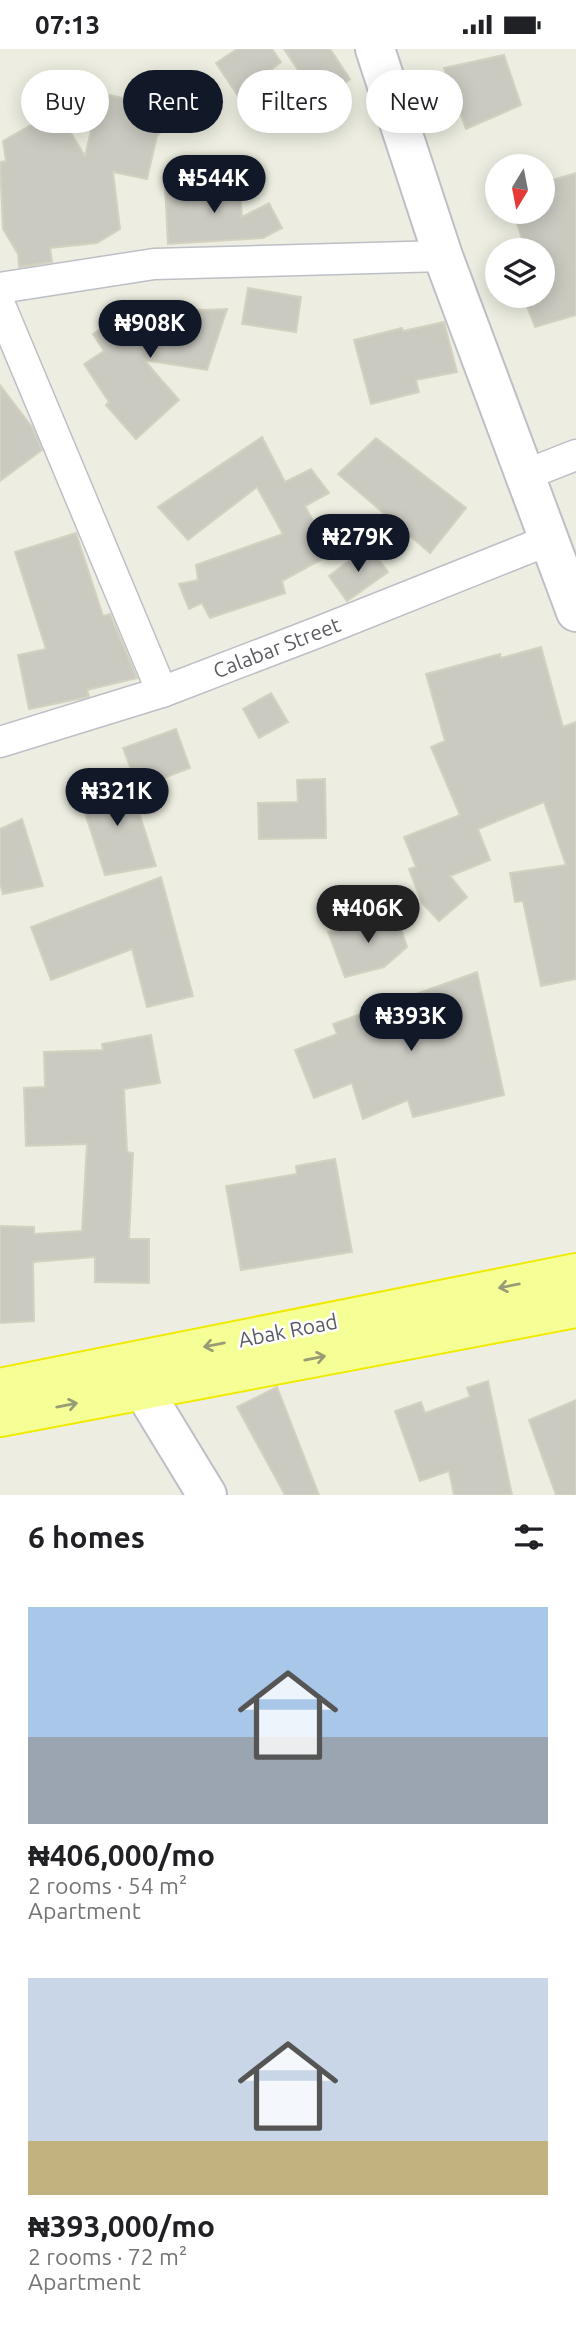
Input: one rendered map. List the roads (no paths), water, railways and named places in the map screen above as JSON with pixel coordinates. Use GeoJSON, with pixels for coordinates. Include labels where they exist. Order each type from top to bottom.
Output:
{"type":"FeatureCollection","features":[{"type":"Feature","properties":{"kind":"highway","name":"Abak Road"},"geometry":{"type":"LineString","coordinates":[[0,1388],[576,1273]]}},
{"type":"Feature","properties":{"kind":"highway","name":"Abak Road"},"geometry":{"type":"LineString","coordinates":[[0,1417],[576,1308]]}},
{"type":"Feature","properties":{"kind":"street"},"geometry":{"type":"LineString","coordinates":[[375,49],[443,256],[576,613]]}},
{"type":"Feature","properties":{"kind":"street"},"geometry":{"type":"LineString","coordinates":[[0,288],[154,264],[443,256]]}},
{"type":"Feature","properties":{"kind":"street"},"geometry":{"type":"LineString","coordinates":[[0,305],[162,692]]}},
{"type":"Feature","properties":{"kind":"street"},"geometry":{"type":"LineString","coordinates":[[525,475],[576,455]]}},
{"type":"Feature","properties":{"kind":"street","name":"Calabar Street"},"geometry":{"type":"LineString","coordinates":[[0,742],[162,692],[549,540]]}},
{"type":"Feature","properties":{"kind":"street"},"geometry":{"type":"LineString","coordinates":[[143,1390],[207,1495]]}}]}
